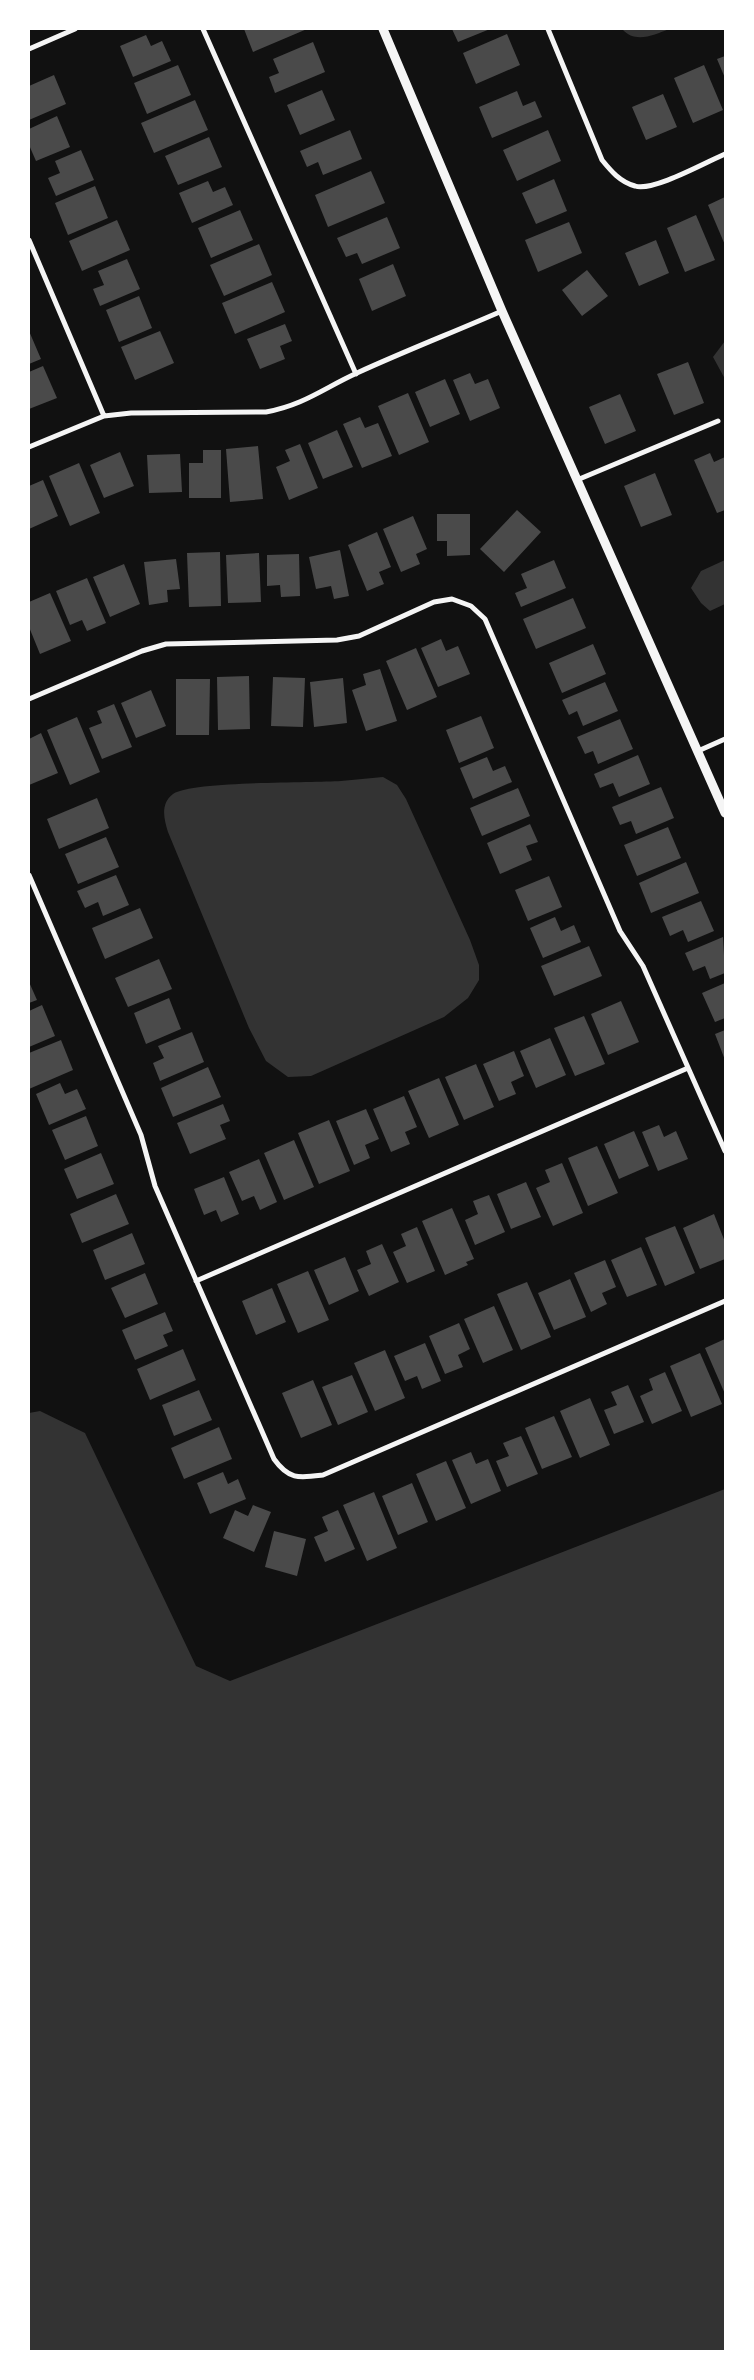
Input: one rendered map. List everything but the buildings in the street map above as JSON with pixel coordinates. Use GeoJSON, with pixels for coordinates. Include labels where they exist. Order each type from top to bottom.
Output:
{"type":"FeatureCollection","features":[{"type":"Feature","properties":{"kind":"street"},"geometry":{"type":"LineString","coordinates":[[29,49],[75,29]]}},
{"type":"Feature","properties":{"kind":"street"},"geometry":{"type":"LineString","coordinates":[[203,29],[356,374]]}},
{"type":"Feature","properties":{"kind":"street"},"geometry":{"type":"LineString","coordinates":[[383,29],[502,311],[725,813]]}},
{"type":"Feature","properties":{"kind":"street"},"geometry":{"type":"LineString","coordinates":[[548,29],[602,160],[616,177],[636,187],[654,185],[725,154]]}},
{"type":"Feature","properties":{"kind":"street"},"geometry":{"type":"LineString","coordinates":[[29,240],[104,416]]}},
{"type":"Feature","properties":{"kind":"street"},"geometry":{"type":"LineString","coordinates":[[29,447],[104,416],[131,413],[266,412],[307,401],[356,374],[502,311]]}},
{"type":"Feature","properties":{"kind":"street"},"geometry":{"type":"LineString","coordinates":[[577,480],[718,421]]}},
{"type":"Feature","properties":{"kind":"street"},"geometry":{"type":"LineString","coordinates":[[29,699],[142,651],[166,644],[337,640],[359,636],[434,602],[452,599],[472,606],[485,619],[620,931],[643,966],[725,1151]]}},
{"type":"Feature","properties":{"kind":"street"},"geometry":{"type":"LineString","coordinates":[[698,751],[725,739]]}},
{"type":"Feature","properties":{"kind":"street"},"geometry":{"type":"LineString","coordinates":[[29,875],[141,1135],[155,1186],[274,1459],[283,1472],[298,1478],[323,1476],[725,1301]]}},
{"type":"Feature","properties":{"kind":"street"},"geometry":{"type":"LineString","coordinates":[[196,1281],[688,1068]]}},
{"type":"Feature","properties":{"kind":"shaded area"},"geometry":{"type":"Polygon","coordinates":[[[622,29],[669,29],[651,36],[639,37],[627,34],[622,29]]]}},
{"type":"Feature","properties":{"kind":"shaded area"},"geometry":{"type":"Polygon","coordinates":[[[725,341],[725,379],[713,357],[725,341]]]}},
{"type":"Feature","properties":{"kind":"shaded area"},"geometry":{"type":"Polygon","coordinates":[[[725,560],[725,604],[710,611],[701,603],[691,588],[701,571],[725,560]]]}},
{"type":"Feature","properties":{"kind":"shaded area"},"geometry":{"type":"Polygon","coordinates":[[[383,777],[397,785],[406,799],[470,940],[479,965],[479,980],[468,998],[444,1017],[311,1076],[288,1077],[266,1061],[249,1028],[168,832],[164,817],[166,802],[173,794],[203,787],[253,783],[341,781],[383,777]]]}},
{"type":"Feature","properties":{"kind":"shaded area"},"geometry":{"type":"Polygon","coordinates":[[[40,1411],[85,1433],[196,1666],[230,1681],[725,1489],[725,2351],[29,2351],[29,1413],[40,1411]]]}}]}
